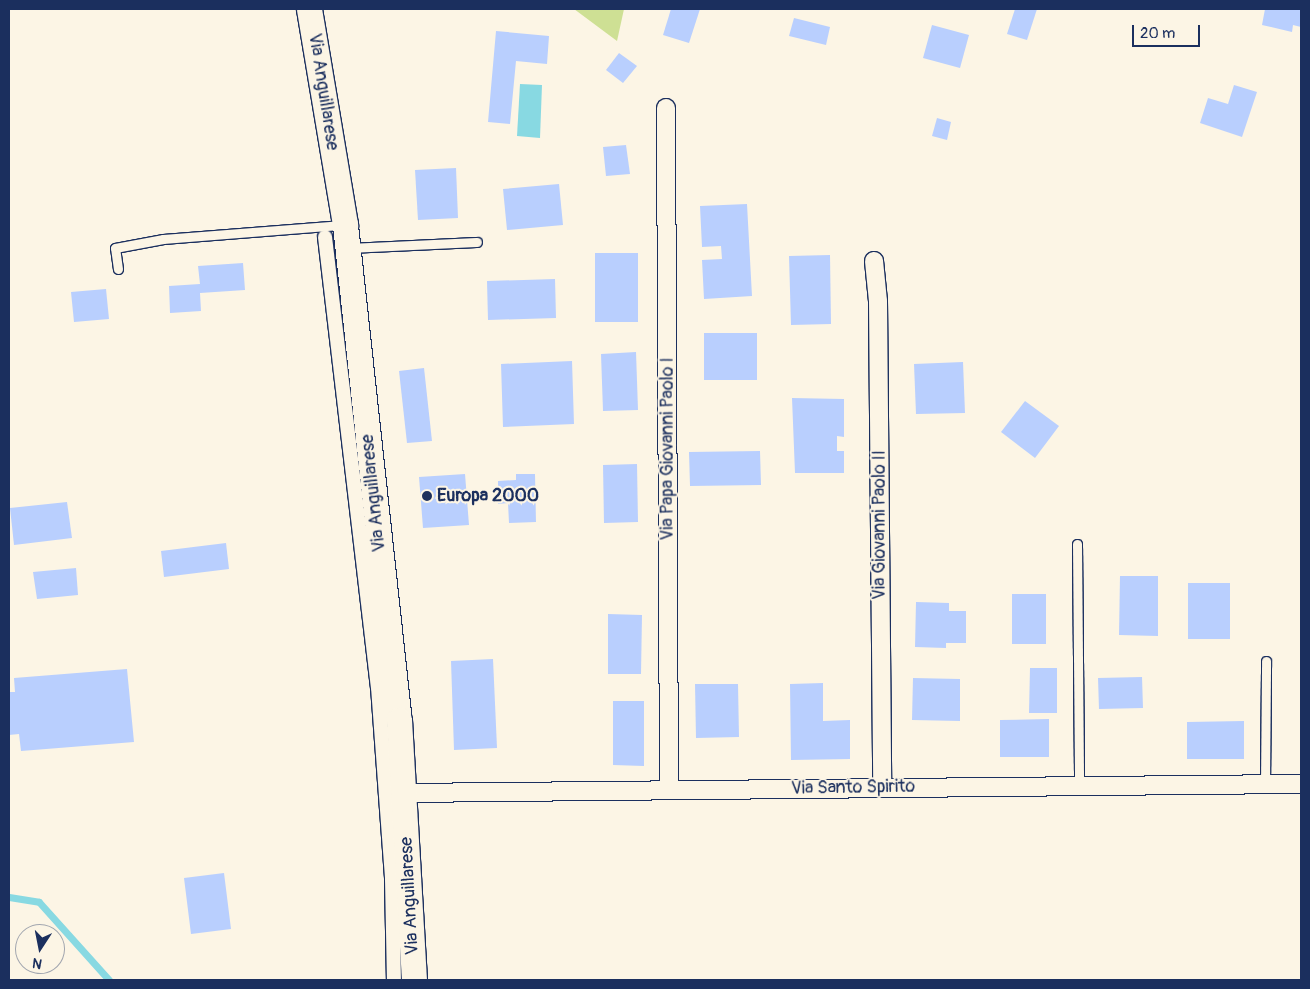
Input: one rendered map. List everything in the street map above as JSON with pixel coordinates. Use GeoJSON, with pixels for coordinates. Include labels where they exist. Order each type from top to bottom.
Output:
{"type":"FeatureCollection","features":[{"type":"Feature","properties":{"kind":"main road","name":"Via Anguillarese"},"geometry":{"type":"LineString","coordinates":[[309,9],[339,237],[405,793],[414,980]]}},
{"type":"Feature","properties":{"kind":"street","name":"Via Papa Giovanni Paolo I"},"geometry":{"type":"LineString","coordinates":[[666,108],[669,790]]}},
{"type":"Feature","properties":{"kind":"street"},"geometry":{"type":"LineString","coordinates":[[339,237],[378,687],[392,879],[394,980]]}},
{"type":"Feature","properties":{"kind":"street","name":"Via Giovanni Paolo II"},"geometry":{"type":"LineString","coordinates":[[874,261],[878,301],[882,788]]}},
{"type":"Feature","properties":{"kind":"street","name":"Via Santo Spirito"},"geometry":{"type":"LineString","coordinates":[[405,793],[1301,784]]}},
{"type":"Feature","properties":{"kind":"lane"},"geometry":{"type":"LineString","coordinates":[[118,269],[115,248],[163,240],[339,237],[477,242]]}},
{"type":"Feature","properties":{"kind":"lane"},"geometry":{"type":"LineString","coordinates":[[1077,544],[1079,786]]}},
{"type":"Feature","properties":{"kind":"lane"},"geometry":{"type":"LineString","coordinates":[[1265,785],[1266,661]]}},
{"type":"Feature","properties":{"kind":"green space"},"geometry":{"type":"Polygon","coordinates":[[[574,9],[624,9],[617,41],[574,9]]]}},
{"type":"Feature","properties":{"kind":"water"},"geometry":{"type":"Polygon","coordinates":[[[520,84],[542,85],[540,138],[517,136],[520,84]]]}},
{"type":"Feature","properties":{"kind":"building"},"geometry":{"type":"Polygon","coordinates":[[[671,9],[700,9],[689,43],[663,35],[671,9]]]}},
{"type":"Feature","properties":{"kind":"building"},"geometry":{"type":"Polygon","coordinates":[[[1015,9],[1037,9],[1027,40],[1007,34],[1015,9]]]}},
{"type":"Feature","properties":{"kind":"building"},"geometry":{"type":"Polygon","coordinates":[[[1265,9],[1301,9],[1301,27],[1293,25],[1292,32],[1262,25],[1265,9]]]}},
{"type":"Feature","properties":{"kind":"building"},"geometry":{"type":"Polygon","coordinates":[[[794,18],[830,27],[826,45],[789,36],[794,18]]]}},
{"type":"Feature","properties":{"kind":"building"},"geometry":{"type":"Polygon","coordinates":[[[932,25],[969,35],[960,68],[923,58],[932,25]]]}},
{"type":"Feature","properties":{"kind":"building"},"geometry":{"type":"Polygon","coordinates":[[[496,31],[549,36],[547,64],[516,61],[510,124],[488,122],[496,31]]]}},
{"type":"Feature","properties":{"kind":"building"},"geometry":{"type":"Polygon","coordinates":[[[619,53],[637,66],[623,83],[606,70],[619,53]]]}},
{"type":"Feature","properties":{"kind":"building"},"geometry":{"type":"Polygon","coordinates":[[[1234,85],[1257,92],[1242,137],[1200,123],[1208,98],[1228,104],[1234,85]]]}},
{"type":"Feature","properties":{"kind":"building"},"geometry":{"type":"Polygon","coordinates":[[[937,118],[951,122],[947,140],[932,136],[937,118]]]}},
{"type":"Feature","properties":{"kind":"building"},"geometry":{"type":"Polygon","coordinates":[[[626,145],[630,174],[606,176],[603,147],[626,145]]]}},
{"type":"Feature","properties":{"kind":"building"},"geometry":{"type":"Polygon","coordinates":[[[456,168],[458,218],[418,220],[415,170],[456,168]]]}},
{"type":"Feature","properties":{"kind":"building"},"geometry":{"type":"Polygon","coordinates":[[[559,184],[563,225],[507,230],[503,189],[559,184]]]}},
{"type":"Feature","properties":{"kind":"building"},"geometry":{"type":"Polygon","coordinates":[[[747,204],[752,296],[704,299],[702,260],[722,259],[721,246],[702,247],[700,206],[747,204]]]}},
{"type":"Feature","properties":{"kind":"building"},"geometry":{"type":"Polygon","coordinates":[[[595,253],[638,253],[638,322],[595,322],[595,253]]]}},
{"type":"Feature","properties":{"kind":"building"},"geometry":{"type":"Polygon","coordinates":[[[830,255],[831,324],[791,325],[789,256],[830,255]]]}},
{"type":"Feature","properties":{"kind":"building"},"geometry":{"type":"Polygon","coordinates":[[[243,263],[245,290],[200,293],[201,311],[170,313],[169,286],[200,284],[198,266],[243,263]]]}},
{"type":"Feature","properties":{"kind":"building"},"geometry":{"type":"Polygon","coordinates":[[[555,279],[556,318],[488,320],[487,281],[555,279]]]}},
{"type":"Feature","properties":{"kind":"building"},"geometry":{"type":"Polygon","coordinates":[[[106,289],[109,319],[74,322],[71,292],[106,289]]]}},
{"type":"Feature","properties":{"kind":"building"},"geometry":{"type":"Polygon","coordinates":[[[704,333],[757,333],[757,380],[704,380],[704,333]]]}},
{"type":"Feature","properties":{"kind":"building"},"geometry":{"type":"Polygon","coordinates":[[[636,352],[638,410],[603,411],[601,354],[636,352]]]}},
{"type":"Feature","properties":{"kind":"building"},"geometry":{"type":"Polygon","coordinates":[[[572,361],[574,424],[503,427],[501,364],[572,361]]]}},
{"type":"Feature","properties":{"kind":"building"},"geometry":{"type":"Polygon","coordinates":[[[963,362],[965,413],[916,414],[914,364],[963,362]]]}},
{"type":"Feature","properties":{"kind":"building"},"geometry":{"type":"Polygon","coordinates":[[[424,368],[432,441],[407,443],[399,371],[424,368]]]}},
{"type":"Feature","properties":{"kind":"building"},"geometry":{"type":"Polygon","coordinates":[[[792,398],[844,399],[844,437],[837,436],[837,451],[844,451],[844,473],[795,473],[792,398]]]}},
{"type":"Feature","properties":{"kind":"building"},"geometry":{"type":"Polygon","coordinates":[[[1025,401],[1059,426],[1035,458],[1001,432],[1025,401]]]}},
{"type":"Feature","properties":{"kind":"building"},"geometry":{"type":"Polygon","coordinates":[[[760,451],[761,485],[690,486],[689,452],[760,451]]]}},
{"type":"Feature","properties":{"kind":"building"},"geometry":{"type":"Polygon","coordinates":[[[637,464],[638,522],[604,523],[603,465],[637,464]]]}},
{"type":"Feature","properties":{"kind":"building"},"geometry":{"type":"Polygon","coordinates":[[[465,474],[469,525],[423,528],[419,477],[465,474]]]}},
{"type":"Feature","properties":{"kind":"building"},"geometry":{"type":"Polygon","coordinates":[[[516,474],[535,474],[536,522],[509,523],[508,503],[498,504],[498,481],[516,480],[516,474]]]}},
{"type":"Feature","properties":{"kind":"building"},"geometry":{"type":"Polygon","coordinates":[[[67,502],[72,538],[14,545],[10,508],[67,502]]]}},
{"type":"Feature","properties":{"kind":"building"},"geometry":{"type":"Polygon","coordinates":[[[226,543],[229,569],[164,577],[161,551],[226,543]]]}},
{"type":"Feature","properties":{"kind":"building"},"geometry":{"type":"Polygon","coordinates":[[[76,568],[78,595],[37,599],[33,572],[76,568]]]}},
{"type":"Feature","properties":{"kind":"building"},"geometry":{"type":"Polygon","coordinates":[[[1120,576],[1158,576],[1158,636],[1119,635],[1120,576]]]}},
{"type":"Feature","properties":{"kind":"building"},"geometry":{"type":"Polygon","coordinates":[[[1188,583],[1230,583],[1230,639],[1188,639],[1188,583]]]}},
{"type":"Feature","properties":{"kind":"building"},"geometry":{"type":"Polygon","coordinates":[[[1012,594],[1046,594],[1046,644],[1012,644],[1012,594]]]}},
{"type":"Feature","properties":{"kind":"building"},"geometry":{"type":"Polygon","coordinates":[[[916,602],[949,603],[949,611],[966,611],[966,643],[946,643],[946,648],[915,647],[916,602]]]}},
{"type":"Feature","properties":{"kind":"building"},"geometry":{"type":"Polygon","coordinates":[[[608,614],[642,615],[641,674],[608,674],[608,614]]]}},
{"type":"Feature","properties":{"kind":"building"},"geometry":{"type":"Polygon","coordinates":[[[493,659],[497,748],[454,750],[451,661],[493,659]]]}},
{"type":"Feature","properties":{"kind":"building"},"geometry":{"type":"Polygon","coordinates":[[[1030,668],[1057,668],[1057,713],[1029,713],[1030,668]]]}},
{"type":"Feature","properties":{"kind":"building"},"geometry":{"type":"Polygon","coordinates":[[[127,669],[134,742],[21,751],[19,734],[9,735],[9,692],[15,692],[14,678],[127,669]]]}},
{"type":"Feature","properties":{"kind":"building"},"geometry":{"type":"Polygon","coordinates":[[[1142,677],[1143,708],[1099,709],[1098,678],[1142,677]]]}},
{"type":"Feature","properties":{"kind":"building"},"geometry":{"type":"Polygon","coordinates":[[[913,678],[960,679],[960,721],[912,720],[913,678]]]}},
{"type":"Feature","properties":{"kind":"building"},"geometry":{"type":"Polygon","coordinates":[[[823,683],[823,721],[850,720],[850,759],[791,760],[790,684],[823,683]]]}},
{"type":"Feature","properties":{"kind":"building"},"geometry":{"type":"Polygon","coordinates":[[[695,684],[738,684],[739,737],[696,738],[695,684]]]}},
{"type":"Feature","properties":{"kind":"building"},"geometry":{"type":"Polygon","coordinates":[[[613,701],[644,701],[644,766],[613,765],[613,701]]]}},
{"type":"Feature","properties":{"kind":"building"},"geometry":{"type":"Polygon","coordinates":[[[1049,719],[1049,757],[1000,757],[1000,720],[1049,719]]]}},
{"type":"Feature","properties":{"kind":"building"},"geometry":{"type":"Polygon","coordinates":[[[1244,721],[1244,759],[1187,759],[1187,722],[1244,721]]]}},
{"type":"Feature","properties":{"kind":"building"},"geometry":{"type":"Polygon","coordinates":[[[224,873],[231,929],[191,934],[184,878],[224,873]]]}},
{"type":"Feature","properties":{"kind":"waterway"},"geometry":{"type":"LineString","coordinates":[[9,897],[39,902],[109,980]]}},
{"type":"Feature","properties":{"kind":"place","name":"Europa 2000"},"geometry":{"type":"Point","coordinates":[427,496]}}]}
